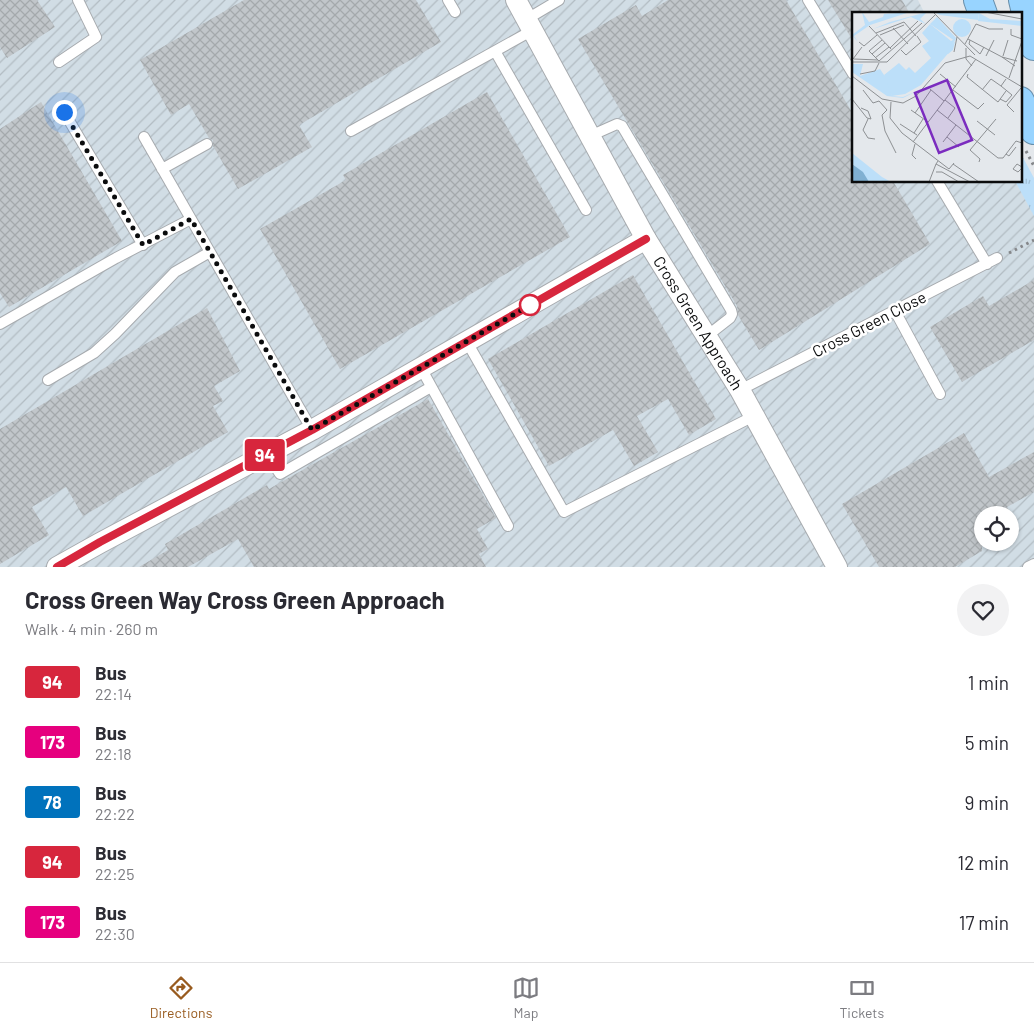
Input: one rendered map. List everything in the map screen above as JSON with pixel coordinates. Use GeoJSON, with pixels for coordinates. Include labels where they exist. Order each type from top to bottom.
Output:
{"type":"FeatureCollection","features":[{"type":"Feature","properties":{"kind":"highway"},"geometry":{"type":"LineString","coordinates":[[978,0],[982,12]]}},
{"type":"Feature","properties":{"kind":"highway"},"geometry":{"type":"LineString","coordinates":[[1023,0],[1034,46]]}},
{"type":"Feature","properties":{"kind":"highway"},"geometry":{"type":"LineString","coordinates":[[1022,105],[1034,130]]}},
{"type":"Feature","properties":{"kind":"street","name":"Cross Green Approach"},"geometry":{"type":"LineString","coordinates":[[516,0],[646,239],[740,390],[837,567]]}},
{"type":"Feature","properties":{"kind":"street"},"geometry":{"type":"LineString","coordinates":[[57,567],[100,542],[312,430],[646,239]]}},
{"type":"Feature","properties":{"kind":"lane"},"geometry":{"type":"LineString","coordinates":[[59,62],[96,37],[78,0]]}},
{"type":"Feature","properties":{"kind":"lane"},"geometry":{"type":"LineString","coordinates":[[448,0],[455,12]]}},
{"type":"Feature","properties":{"kind":"lane"},"geometry":{"type":"LineString","coordinates":[[351,131],[495,51],[559,0]]}},
{"type":"Feature","properties":{"kind":"lane"},"geometry":{"type":"LineString","coordinates":[[808,0],[852,72]]}},
{"type":"Feature","properties":{"kind":"lane"},"geometry":{"type":"LineString","coordinates":[[495,51],[586,210]]}},
{"type":"Feature","properties":{"kind":"lane"},"geometry":{"type":"LineString","coordinates":[[64,112],[143,245]]}},
{"type":"Feature","properties":{"kind":"lane"},"geometry":{"type":"LineString","coordinates":[[590,136],[616,124],[622,126],[731,310],[730,318],[706,336]]}},
{"type":"Feature","properties":{"kind":"lane"},"geometry":{"type":"LineString","coordinates":[[144,137],[312,430]]}},
{"type":"Feature","properties":{"kind":"lane"},"geometry":{"type":"LineString","coordinates":[[162,169],[206,144]]}},
{"type":"Feature","properties":{"kind":"lane"},"geometry":{"type":"LineString","coordinates":[[938,182],[987,264]]}},
{"type":"Feature","properties":{"kind":"lane"},"geometry":{"type":"LineString","coordinates":[[0,324],[116,258],[191,219]]}},
{"type":"Feature","properties":{"kind":"lane"},"geometry":{"type":"LineString","coordinates":[[48,380],[94,353],[175,272],[210,252]]}},
{"type":"Feature","properties":{"kind":"lane","name":"Cross Green Close"},"geometry":{"type":"LineString","coordinates":[[740,390],[997,258]]}},
{"type":"Feature","properties":{"kind":"lane"},"geometry":{"type":"LineString","coordinates":[[895,311],[940,394]]}},
{"type":"Feature","properties":{"kind":"lane"},"geometry":{"type":"LineString","coordinates":[[467,342],[564,512],[754,416]]}},
{"type":"Feature","properties":{"kind":"lane"},"geometry":{"type":"LineString","coordinates":[[421,368],[508,526]]}},
{"type":"Feature","properties":{"kind":"lane"},"geometry":{"type":"LineString","coordinates":[[267,454],[280,474],[431,387]]}},
{"type":"Feature","properties":{"kind":"path"},"geometry":{"type":"LineString","coordinates":[[997,258],[1034,240]]}},
{"type":"Feature","properties":{"kind":"shaded area"},"geometry":{"type":"Polygon","coordinates":[[[0,0],[918,0],[924,12],[852,12],[852,182],[1021,182],[1034,205],[1034,567],[0,567],[0,0]]]}},
{"type":"Feature","properties":{"kind":"green space"},"geometry":{"type":"Polygon","coordinates":[[[1022,156],[1034,178],[1034,216],[1016,182],[1022,182],[1022,156]]]}},
{"type":"Feature","properties":{"kind":"building"},"geometry":{"type":"Polygon","coordinates":[[[0,0],[37,0],[55,27],[7,58],[0,47],[0,0]]]}},
{"type":"Feature","properties":{"kind":"building"},"geometry":{"type":"Polygon","coordinates":[[[244,0],[416,0],[441,42],[299,125],[312,147],[238,189],[213,146],[213,140],[209,138],[189,104],[171,115],[140,60],[244,0]]]}},
{"type":"Feature","properties":{"kind":"building"},"geometry":{"type":"Polygon","coordinates":[[[668,0],[786,0],[852,112],[852,182],[894,182],[930,244],[759,350],[738,315],[737,306],[578,39],[636,5],[642,16],[668,0]]]}},
{"type":"Feature","properties":{"kind":"building"},"geometry":{"type":"Polygon","coordinates":[[[828,0],[902,0],[909,12],[852,12],[852,39],[828,0]]]}},
{"type":"Feature","properties":{"kind":"building"},"geometry":{"type":"Polygon","coordinates":[[[487,92],[570,237],[340,369],[260,229],[346,180],[343,175],[487,92]]]}},
{"type":"Feature","properties":{"kind":"building"},"geometry":{"type":"Polygon","coordinates":[[[41,102],[122,241],[9,307],[0,293],[0,129],[41,102]]]}},
{"type":"Feature","properties":{"kind":"building"},"geometry":{"type":"Polygon","coordinates":[[[633,275],[716,419],[689,435],[668,399],[637,416],[658,452],[634,466],[613,430],[549,466],[488,359],[633,275]]]}},
{"type":"Feature","properties":{"kind":"building"},"geometry":{"type":"Polygon","coordinates":[[[1034,280],[1034,340],[962,382],[930,327],[983,296],[989,306],[1034,280]]]}},
{"type":"Feature","properties":{"kind":"building"},"geometry":{"type":"Polygon","coordinates":[[[207,308],[240,371],[214,386],[223,401],[213,406],[228,432],[83,516],[66,487],[32,507],[49,535],[0,564],[0,429],[207,308]]]}},
{"type":"Feature","properties":{"kind":"building"},"geometry":{"type":"Polygon","coordinates":[[[428,399],[496,518],[477,529],[488,549],[479,554],[486,567],[254,567],[238,539],[188,567],[139,567],[168,550],[165,544],[267,485],[269,489],[428,399]]]}},
{"type":"Feature","properties":{"kind":"building"},"geometry":{"type":"Polygon","coordinates":[[[964,433],[989,477],[1034,452],[1034,492],[1009,506],[974,506],[974,551],[982,551],[955,567],[879,567],[842,504],[964,433]]]}},
{"type":"Feature","properties":{"kind":"bus line","name":"94"},"geometry":{"type":"LineString","coordinates":[[57,567],[100,542],[312,430],[646,239]]}},
{"type":"Feature","properties":{"kind":"route"},"geometry":{"type":"LineString","coordinates":[[64,112],[143,245],[191,219],[312,430],[532,304],[530,305]]}}]}
